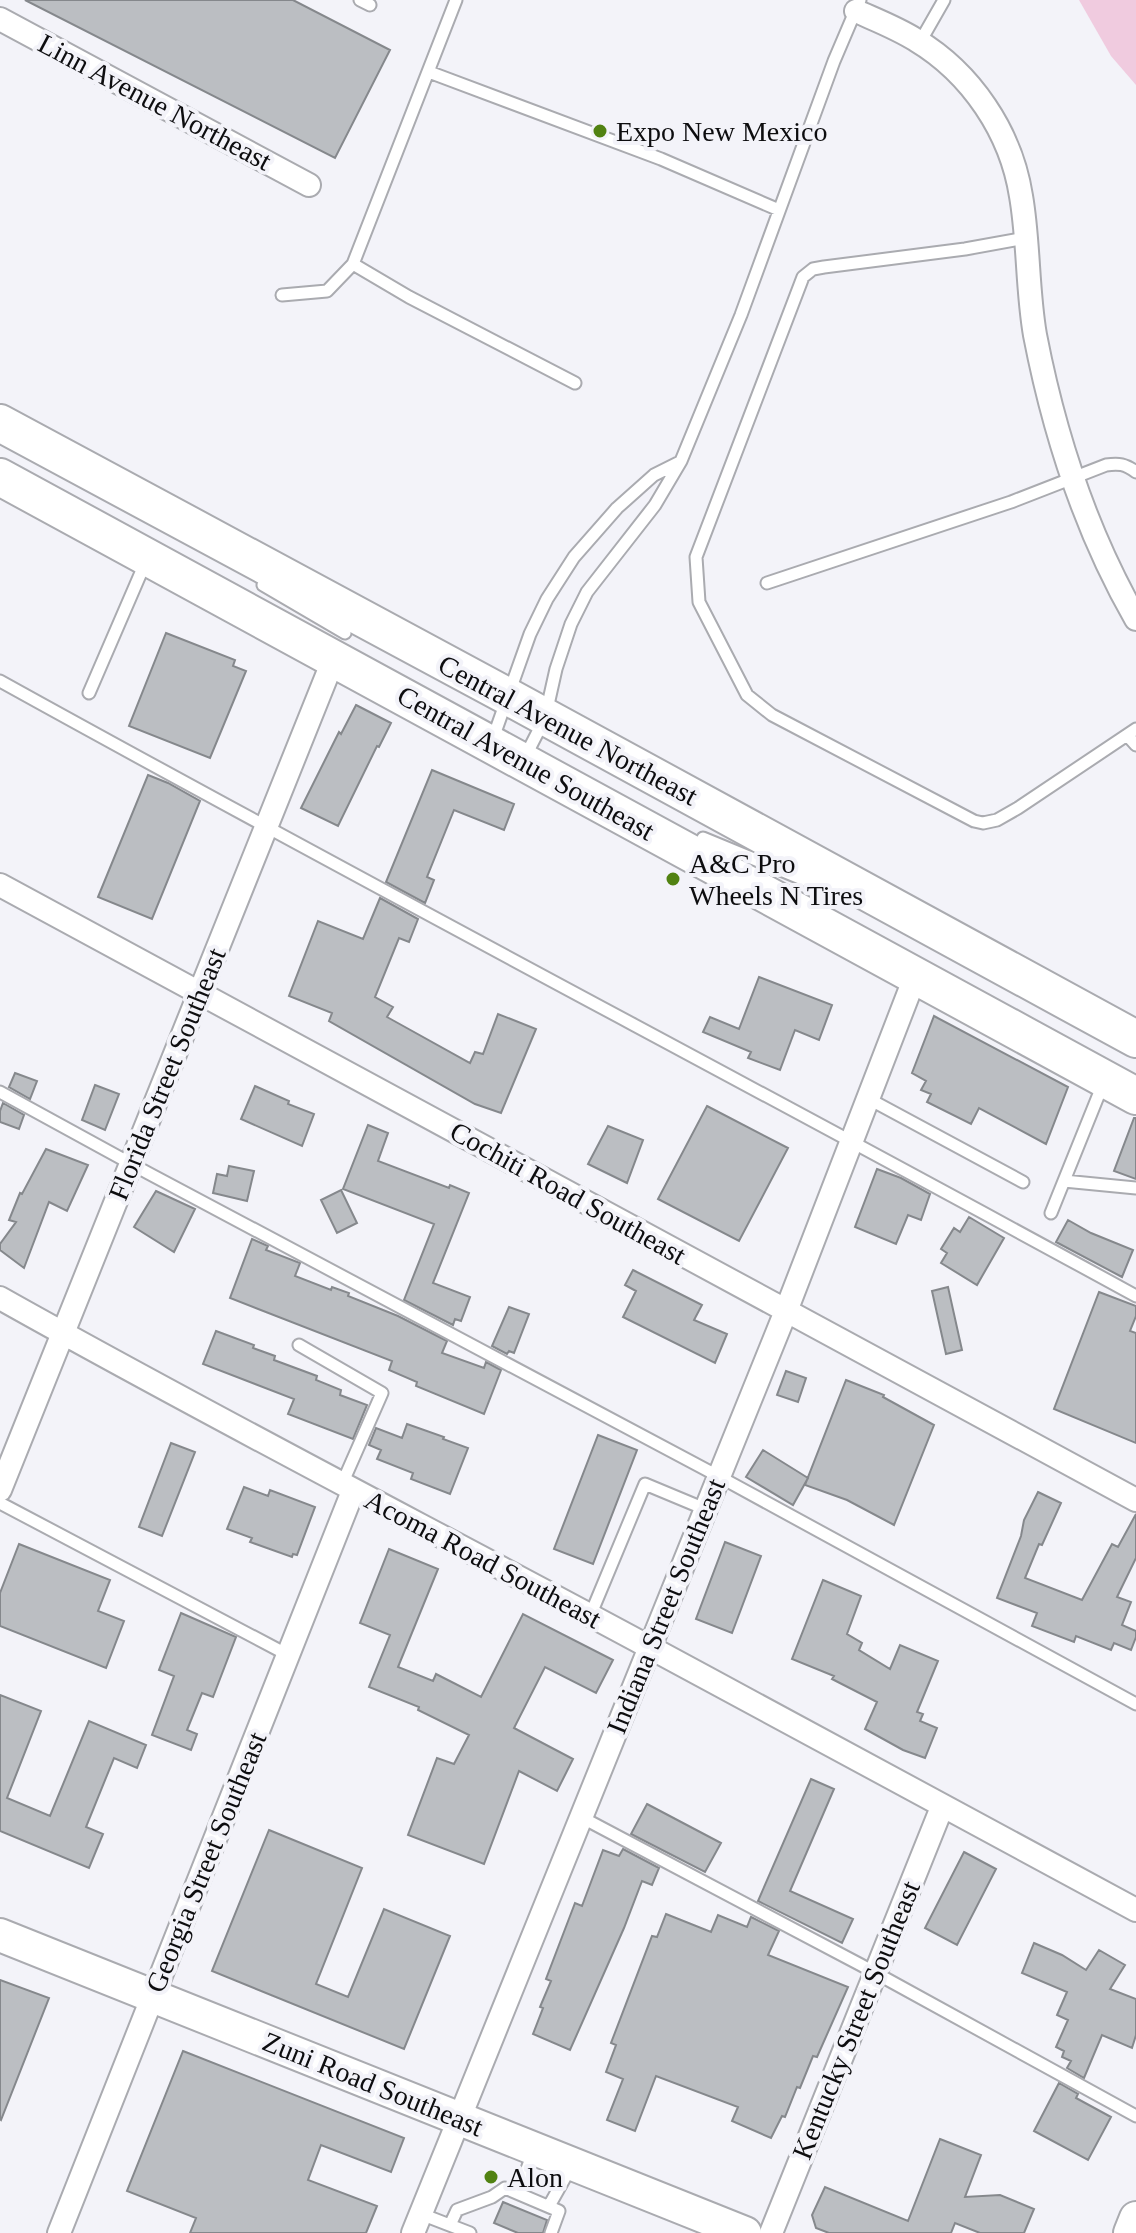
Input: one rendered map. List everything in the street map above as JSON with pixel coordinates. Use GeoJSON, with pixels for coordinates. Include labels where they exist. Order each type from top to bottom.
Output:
{"type":"FeatureCollection","features":[{"type":"Feature","properties":{"kind":"main road","name":"Central Avenue Northeast"},"geometry":{"type":"LineString","coordinates":[[0,423],[1136,1039]]}},
{"type":"Feature","properties":{"kind":"main road","name":"Central Avenue Southeast"},"geometry":{"type":"LineString","coordinates":[[0,477],[148,557],[340,645],[491,744],[1136,1096]]}},
{"type":"Feature","properties":{"kind":"street"},"geometry":{"type":"LineString","coordinates":[[858,6],[920,42],[955,70],[972,88],[998,128],[1016,171],[1021,194],[1035,332],[1059,433],[1073,478],[1108,564],[1136,619]]}},
{"type":"Feature","properties":{"kind":"street","name":"Linn Avenue Northeast"},"geometry":{"type":"LineString","coordinates":[[0,19],[309,185]]}},
{"type":"Feature","properties":{"kind":"street","name":"Florida Street Southeast"},"geometry":{"type":"LineString","coordinates":[[0,1490],[340,645]]}},
{"type":"Feature","properties":{"kind":"street","name":"Cochiti Road Southeast"},"geometry":{"type":"LineString","coordinates":[[0,885],[1136,1500]]}},
{"type":"Feature","properties":{"kind":"street","name":"Indiana Street Southeast"},"geometry":{"type":"LineString","coordinates":[[417,2223],[786,1311],[915,977]]}},
{"type":"Feature","properties":{"kind":"street","name":"Acoma Road Southeast"},"geometry":{"type":"LineString","coordinates":[[0,1298],[347,1488],[650,1647],[1136,1910]]}},
{"type":"Feature","properties":{"kind":"street","name":"Georgia Street Southeast"},"geometry":{"type":"LineString","coordinates":[[59,2233],[288,1655],[347,1488]]}},
{"type":"Feature","properties":{"kind":"street","name":"Kentucky Street Southeast"},"geometry":{"type":"LineString","coordinates":[[771,2233],[942,1807]]}},
{"type":"Feature","properties":{"kind":"street","name":"Zuni Road Southeast"},"geometry":{"type":"LineString","coordinates":[[0,1935],[573,2163],[706,2226],[745,2233]]}},
{"type":"Feature","properties":{"kind":"street"},"geometry":{"type":"LineString","coordinates":[[1130,2233],[1136,2218]]}},
{"type":"Feature","properties":{"kind":"lane"},"geometry":{"type":"LineString","coordinates":[[282,295],[327,291],[353,264],[456,0]]}},
{"type":"Feature","properties":{"kind":"lane"},"geometry":{"type":"LineString","coordinates":[[920,42],[944,0]]}},
{"type":"Feature","properties":{"kind":"lane"},"geometry":{"type":"LineString","coordinates":[[523,761],[545,718],[556,669],[571,624],[587,592],[655,505],[681,461],[741,315],[834,61],[858,6]]}},
{"type":"Feature","properties":{"kind":"lane"},"geometry":{"type":"LineString","coordinates":[[429,72],[661,159],[779,210]]}},
{"type":"Feature","properties":{"kind":"lane"},"geometry":{"type":"LineString","coordinates":[[1026,238],[824,267],[813,269],[803,277],[696,557],[699,602],[747,695],[757,704],[772,715],[974,821],[983,823],[1008,814],[1132,732],[1136,745]]}},
{"type":"Feature","properties":{"kind":"lane"},"geometry":{"type":"LineString","coordinates":[[353,264],[409,297],[575,383]]}},
{"type":"Feature","properties":{"kind":"lane"},"geometry":{"type":"LineString","coordinates":[[491,744],[530,634],[547,599],[574,557],[617,508],[654,475],[681,461]]}},
{"type":"Feature","properties":{"kind":"lane"},"geometry":{"type":"LineString","coordinates":[[767,583],[1118,463],[1136,472]]}},
{"type":"Feature","properties":{"kind":"lane"},"geometry":{"type":"LineString","coordinates":[[89,693],[148,557]]}},
{"type":"Feature","properties":{"kind":"lane"},"geometry":{"type":"LineString","coordinates":[[254,579],[340,645]]}},
{"type":"Feature","properties":{"kind":"lane"},"geometry":{"type":"LineString","coordinates":[[0,681],[266,828],[853,1140],[1136,1296]]}},
{"type":"Feature","properties":{"kind":"lane","name":"Central Avenue Northeast"},"geometry":{"type":"LineString","coordinates":[[703,838],[841,894]]}},
{"type":"Feature","properties":{"kind":"lane"},"geometry":{"type":"LineString","coordinates":[[1082,1024],[1136,1052]]}},
{"type":"Feature","properties":{"kind":"lane"},"geometry":{"type":"LineString","coordinates":[[1051,1213],[1105,1079]]}},
{"type":"Feature","properties":{"kind":"lane"},"geometry":{"type":"LineString","coordinates":[[0,1092],[718,1476],[1136,1704]]}},
{"type":"Feature","properties":{"kind":"lane"},"geometry":{"type":"LineString","coordinates":[[869,1099],[1023,1182]]}},
{"type":"Feature","properties":{"kind":"lane"},"geometry":{"type":"LineString","coordinates":[[1064,1181],[1136,1188]]}},
{"type":"Feature","properties":{"kind":"lane"},"geometry":{"type":"LineString","coordinates":[[299,1345],[382,1393],[347,1488]]}},
{"type":"Feature","properties":{"kind":"lane"},"geometry":{"type":"LineString","coordinates":[[590,1616],[645,1484],[705,1509]]}},
{"type":"Feature","properties":{"kind":"lane"},"geometry":{"type":"LineString","coordinates":[[0,1503],[288,1655]]}},
{"type":"Feature","properties":{"kind":"lane"},"geometry":{"type":"LineString","coordinates":[[581,1817],[875,1972],[1136,2116]]}},
{"type":"Feature","properties":{"kind":"lane"},"geometry":{"type":"LineString","coordinates":[[518,2193],[535,2148]]}},
{"type":"Feature","properties":{"kind":"lane"},"geometry":{"type":"LineString","coordinates":[[549,2206],[573,2163]]}},
{"type":"Feature","properties":{"kind":"lane"},"geometry":{"type":"LineString","coordinates":[[450,2225],[457,2210],[492,2197],[505,2188],[559,2211],[551,2233]]}},
{"type":"Feature","properties":{"kind":"lane"},"geometry":{"type":"LineString","coordinates":[[417,2223],[450,2225],[470,2233]]}},
{"type":"Feature","properties":{"kind":"shaded area"},"geometry":{"type":"Polygon","coordinates":[[[1079,0],[1136,0],[1136,85],[1111,56],[1079,0]]]}},
{"type":"Feature","properties":{"kind":"building"},"geometry":{"type":"Polygon","coordinates":[[[25,0],[293,0],[390,50],[335,158],[25,0]]]}},
{"type":"Feature","properties":{"kind":"building"},"geometry":{"type":"Polygon","coordinates":[[[166,633],[235,660],[233,666],[246,671],[210,758],[129,726],[166,633]]]}},
{"type":"Feature","properties":{"kind":"building"},"geometry":{"type":"Polygon","coordinates":[[[356,705],[391,723],[338,826],[301,808],[356,705]]]}},
{"type":"Feature","properties":{"kind":"building"},"geometry":{"type":"Polygon","coordinates":[[[432,770],[514,804],[504,830],[454,810],[427,877],[434,880],[425,903],[386,882],[432,770]]]}},
{"type":"Feature","properties":{"kind":"building"},"geometry":{"type":"Polygon","coordinates":[[[148,775],[200,801],[152,919],[98,897],[148,775]]]}},
{"type":"Feature","properties":{"kind":"building"},"geometry":{"type":"Polygon","coordinates":[[[380,898],[418,919],[409,942],[399,938],[375,997],[393,1007],[387,1017],[470,1063],[475,1052],[483,1054],[498,1014],[536,1029],[501,1113],[475,1104],[329,1021],[332,1013],[289,996],[318,921],[363,939],[380,898]]]}},
{"type":"Feature","properties":{"kind":"building"},"geometry":{"type":"Polygon","coordinates":[[[759,977],[832,1005],[819,1040],[795,1030],[780,1070],[748,1058],[751,1052],[703,1032],[710,1017],[739,1029],[759,977]]]}},
{"type":"Feature","properties":{"kind":"building"},"geometry":{"type":"Polygon","coordinates":[[[934,1016],[1068,1087],[1046,1144],[979,1108],[971,1124],[927,1102],[931,1094],[921,1090],[926,1081],[912,1073],[934,1016]]]}},
{"type":"Feature","properties":{"kind":"building"},"geometry":{"type":"Polygon","coordinates":[[[15,1073],[37,1081],[30,1099],[9,1087],[15,1073]]]}},
{"type":"Feature","properties":{"kind":"building"},"geometry":{"type":"Polygon","coordinates":[[[95,1085],[119,1094],[105,1130],[82,1120],[95,1085]]]}},
{"type":"Feature","properties":{"kind":"building"},"geometry":{"type":"Polygon","coordinates":[[[255,1086],[314,1114],[302,1146],[241,1119],[255,1086]]]}},
{"type":"Feature","properties":{"kind":"building"},"geometry":{"type":"Polygon","coordinates":[[[3,1103],[24,1115],[19,1129],[0,1122],[3,1103]]]}},
{"type":"Feature","properties":{"kind":"building"},"geometry":{"type":"Polygon","coordinates":[[[707,1106],[788,1148],[739,1241],[658,1199],[707,1106]]]}},
{"type":"Feature","properties":{"kind":"building"},"geometry":{"type":"Polygon","coordinates":[[[1136,1118],[1136,1179],[1114,1171],[1136,1118]]]}},
{"type":"Feature","properties":{"kind":"building"},"geometry":{"type":"Polygon","coordinates":[[[368,1125],[388,1133],[378,1161],[469,1193],[433,1283],[470,1297],[461,1321],[455,1319],[453,1325],[404,1300],[434,1224],[343,1189],[368,1125]]]}},
{"type":"Feature","properties":{"kind":"building"},"geometry":{"type":"Polygon","coordinates":[[[608,1126],[643,1140],[627,1183],[588,1164],[608,1126]]]}},
{"type":"Feature","properties":{"kind":"building"},"geometry":{"type":"Polygon","coordinates":[[[46,1149],[88,1165],[67,1211],[49,1202],[24,1268],[0,1250],[0,1244],[16,1222],[9,1220],[20,1193],[46,1149]]]}},
{"type":"Feature","properties":{"kind":"building"},"geometry":{"type":"Polygon","coordinates":[[[229,1166],[254,1171],[247,1201],[213,1193],[217,1174],[227,1176],[229,1166]]]}},
{"type":"Feature","properties":{"kind":"building"},"geometry":{"type":"Polygon","coordinates":[[[877,1169],[930,1194],[921,1220],[908,1215],[896,1244],[855,1227],[877,1169]]]}},
{"type":"Feature","properties":{"kind":"building"},"geometry":{"type":"Polygon","coordinates":[[[341,1190],[357,1223],[337,1233],[321,1200],[341,1190]]]}},
{"type":"Feature","properties":{"kind":"building"},"geometry":{"type":"Polygon","coordinates":[[[156,1191],[195,1209],[174,1252],[134,1227],[156,1191]]]}},
{"type":"Feature","properties":{"kind":"building"},"geometry":{"type":"Polygon","coordinates":[[[969,1217],[1004,1238],[977,1285],[941,1263],[947,1253],[941,1249],[954,1228],[960,1232],[969,1217]]]}},
{"type":"Feature","properties":{"kind":"building"},"geometry":{"type":"Polygon","coordinates":[[[1068,1220],[1133,1250],[1122,1277],[1056,1242],[1068,1220]]]}},
{"type":"Feature","properties":{"kind":"building"},"geometry":{"type":"Polygon","coordinates":[[[252,1239],[268,1246],[266,1250],[300,1263],[295,1276],[331,1290],[332,1287],[349,1293],[348,1296],[398,1316],[447,1341],[442,1353],[484,1368],[486,1362],[501,1370],[484,1414],[416,1386],[417,1382],[389,1370],[392,1361],[230,1298],[252,1239]]]}},
{"type":"Feature","properties":{"kind":"building"},"geometry":{"type":"Polygon","coordinates":[[[633,1270],[702,1305],[694,1320],[727,1334],[715,1363],[623,1317],[636,1291],[625,1285],[633,1270]]]}},
{"type":"Feature","properties":{"kind":"building"},"geometry":{"type":"Polygon","coordinates":[[[948,1287],[962,1350],[946,1354],[932,1291],[948,1287]]]}},
{"type":"Feature","properties":{"kind":"building"},"geometry":{"type":"Polygon","coordinates":[[[1099,1292],[1136,1306],[1130,1331],[1136,1333],[1136,1443],[1054,1409],[1099,1292]]]}},
{"type":"Feature","properties":{"kind":"building"},"geometry":{"type":"Polygon","coordinates":[[[509,1307],[529,1314],[514,1353],[509,1351],[507,1354],[492,1346],[509,1307]]]}},
{"type":"Feature","properties":{"kind":"building"},"geometry":{"type":"Polygon","coordinates":[[[216,1331],[254,1345],[253,1348],[275,1356],[274,1360],[317,1376],[316,1380],[341,1390],[340,1395],[367,1405],[353,1439],[288,1414],[294,1399],[203,1364],[216,1331]]]}},
{"type":"Feature","properties":{"kind":"building"},"geometry":{"type":"Polygon","coordinates":[[[786,1371],[806,1378],[798,1402],[777,1395],[786,1371]]]}},
{"type":"Feature","properties":{"kind":"building"},"geometry":{"type":"Polygon","coordinates":[[[846,1380],[884,1395],[934,1425],[894,1525],[847,1500],[805,1485],[846,1380]]]}},
{"type":"Feature","properties":{"kind":"building"},"geometry":{"type":"Polygon","coordinates":[[[407,1424],[468,1448],[450,1494],[411,1479],[413,1473],[377,1459],[381,1450],[369,1445],[376,1428],[402,1438],[407,1424]]]}},
{"type":"Feature","properties":{"kind":"building"},"geometry":{"type":"Polygon","coordinates":[[[598,1435],[637,1450],[593,1564],[554,1549],[598,1435]]]}},
{"type":"Feature","properties":{"kind":"building"},"geometry":{"type":"Polygon","coordinates":[[[171,1443],[195,1452],[162,1536],[139,1527],[171,1443]]]}},
{"type":"Feature","properties":{"kind":"building"},"geometry":{"type":"Polygon","coordinates":[[[763,1450],[808,1478],[793,1505],[746,1477],[763,1450]]]}},
{"type":"Feature","properties":{"kind":"building"},"geometry":{"type":"Polygon","coordinates":[[[244,1487],[268,1496],[270,1490],[315,1507],[297,1555],[293,1554],[292,1557],[250,1542],[252,1538],[227,1529],[244,1487]]]}},
{"type":"Feature","properties":{"kind":"building"},"geometry":{"type":"Polygon","coordinates":[[[1038,1492],[1061,1503],[1025,1578],[1082,1600],[1112,1544],[1118,1547],[1136,1514],[1136,1558],[1117,1597],[1131,1602],[1122,1625],[1136,1631],[1131,1650],[1114,1643],[1111,1650],[1076,1636],[1074,1642],[1032,1626],[1037,1613],[997,1598],[1024,1520],[1038,1492]]]}},
{"type":"Feature","properties":{"kind":"building"},"geometry":{"type":"Polygon","coordinates":[[[725,1542],[761,1556],[732,1633],[696,1619],[725,1542]]]}},
{"type":"Feature","properties":{"kind":"building"},"geometry":{"type":"Polygon","coordinates":[[[19,1544],[110,1580],[98,1611],[124,1621],[106,1668],[0,1626],[0,1593],[19,1544]]]}},
{"type":"Feature","properties":{"kind":"building"},"geometry":{"type":"Polygon","coordinates":[[[389,1549],[438,1569],[398,1667],[433,1681],[436,1674],[481,1697],[523,1614],[613,1660],[596,1693],[545,1667],[514,1728],[573,1759],[557,1791],[519,1771],[484,1864],[408,1835],[437,1758],[454,1764],[469,1735],[418,1710],[419,1707],[369,1687],[390,1635],[360,1623],[389,1549]]]}},
{"type":"Feature","properties":{"kind":"building"},"geometry":{"type":"Polygon","coordinates":[[[823,1580],[861,1596],[847,1634],[862,1643],[859,1650],[890,1669],[900,1645],[938,1661],[917,1712],[923,1714],[920,1721],[937,1728],[925,1758],[865,1729],[877,1702],[832,1679],[834,1676],[792,1659],[823,1580]]]}},
{"type":"Feature","properties":{"kind":"building"},"geometry":{"type":"Polygon","coordinates":[[[181,1613],[236,1637],[213,1697],[202,1693],[187,1730],[197,1734],[191,1750],[152,1735],[174,1676],[159,1670],[181,1613]]]}},
{"type":"Feature","properties":{"kind":"building"},"geometry":{"type":"Polygon","coordinates":[[[0,1695],[41,1711],[7,1798],[50,1816],[89,1721],[146,1745],[137,1768],[114,1758],[86,1827],[103,1834],[89,1868],[0,1831],[0,1695]]]}},
{"type":"Feature","properties":{"kind":"building"},"geometry":{"type":"Polygon","coordinates":[[[811,1779],[834,1789],[790,1891],[853,1919],[842,1943],[758,1901],[811,1779]]]}},
{"type":"Feature","properties":{"kind":"building"},"geometry":{"type":"Polygon","coordinates":[[[647,1804],[721,1843],[705,1872],[631,1834],[647,1804]]]}},
{"type":"Feature","properties":{"kind":"building"},"geometry":{"type":"Polygon","coordinates":[[[269,1830],[362,1868],[316,1984],[348,1997],[384,1909],[450,1936],[404,2049],[212,1971],[269,1830]]]}},
{"type":"Feature","properties":{"kind":"building"},"geometry":{"type":"Polygon","coordinates":[[[623,1849],[659,1868],[652,1885],[642,1881],[570,2050],[533,2034],[551,1981],[546,1979],[575,1903],[582,1906],[603,1850],[619,1856],[623,1849]]]}},
{"type":"Feature","properties":{"kind":"building"},"geometry":{"type":"Polygon","coordinates":[[[964,1852],[996,1869],[957,1945],[925,1928],[964,1852]]]}},
{"type":"Feature","properties":{"kind":"building"},"geometry":{"type":"Polygon","coordinates":[[[666,1914],[711,1932],[718,1915],[747,1927],[751,1917],[779,1931],[768,1955],[848,1987],[817,2057],[813,2056],[800,2088],[797,2087],[785,2117],[782,2116],[771,2138],[732,2121],[738,2107],[656,2076],[635,2131],[607,2120],[623,2079],[606,2072],[616,2045],[611,2043],[652,1936],[657,1937],[666,1914]]]}},
{"type":"Feature","properties":{"kind":"building"},"geometry":{"type":"Polygon","coordinates":[[[1034,1943],[1086,1970],[1099,1950],[1125,1965],[1110,1989],[1136,1999],[1136,2035],[1132,2048],[1102,2035],[1084,2078],[1067,2068],[1071,2061],[1062,2057],[1064,2051],[1056,2047],[1068,2020],[1057,2015],[1067,1992],[1022,1973],[1034,1943]]]}},
{"type":"Feature","properties":{"kind":"building"},"geometry":{"type":"Polygon","coordinates":[[[0,1980],[49,1998],[1,2120],[0,2119],[0,1980]]]}},
{"type":"Feature","properties":{"kind":"building"},"geometry":{"type":"Polygon","coordinates":[[[183,2051],[404,2138],[391,2172],[321,2145],[308,2180],[377,2206],[366,2233],[190,2233],[196,2218],[127,2191],[183,2051]]]}},
{"type":"Feature","properties":{"kind":"building"},"geometry":{"type":"Polygon","coordinates":[[[1059,2083],[1078,2094],[1076,2098],[1111,2117],[1088,2160],[1034,2131],[1059,2083]]]}},
{"type":"Feature","properties":{"kind":"building"},"geometry":{"type":"Polygon","coordinates":[[[940,2139],[981,2155],[965,2197],[1000,2195],[1034,2209],[1024,2233],[980,2233],[955,2223],[951,2233],[829,2233],[816,2228],[812,2215],[825,2187],[908,2221],[940,2139]]]}},
{"type":"Feature","properties":{"kind":"building"},"geometry":{"type":"Polygon","coordinates":[[[503,2202],[547,2220],[543,2233],[518,2233],[494,2223],[503,2202]]]}},
{"type":"Feature","properties":{"kind":"place","name":"Expo New Mexico"},"geometry":{"type":"Point","coordinates":[600,131]}},
{"type":"Feature","properties":{"kind":"place","name":"A&C Pro Wheels N Tires"},"geometry":{"type":"Point","coordinates":[673,879]}},
{"type":"Feature","properties":{"kind":"place","name":"Alon"},"geometry":{"type":"Point","coordinates":[491,2177]}}]}
